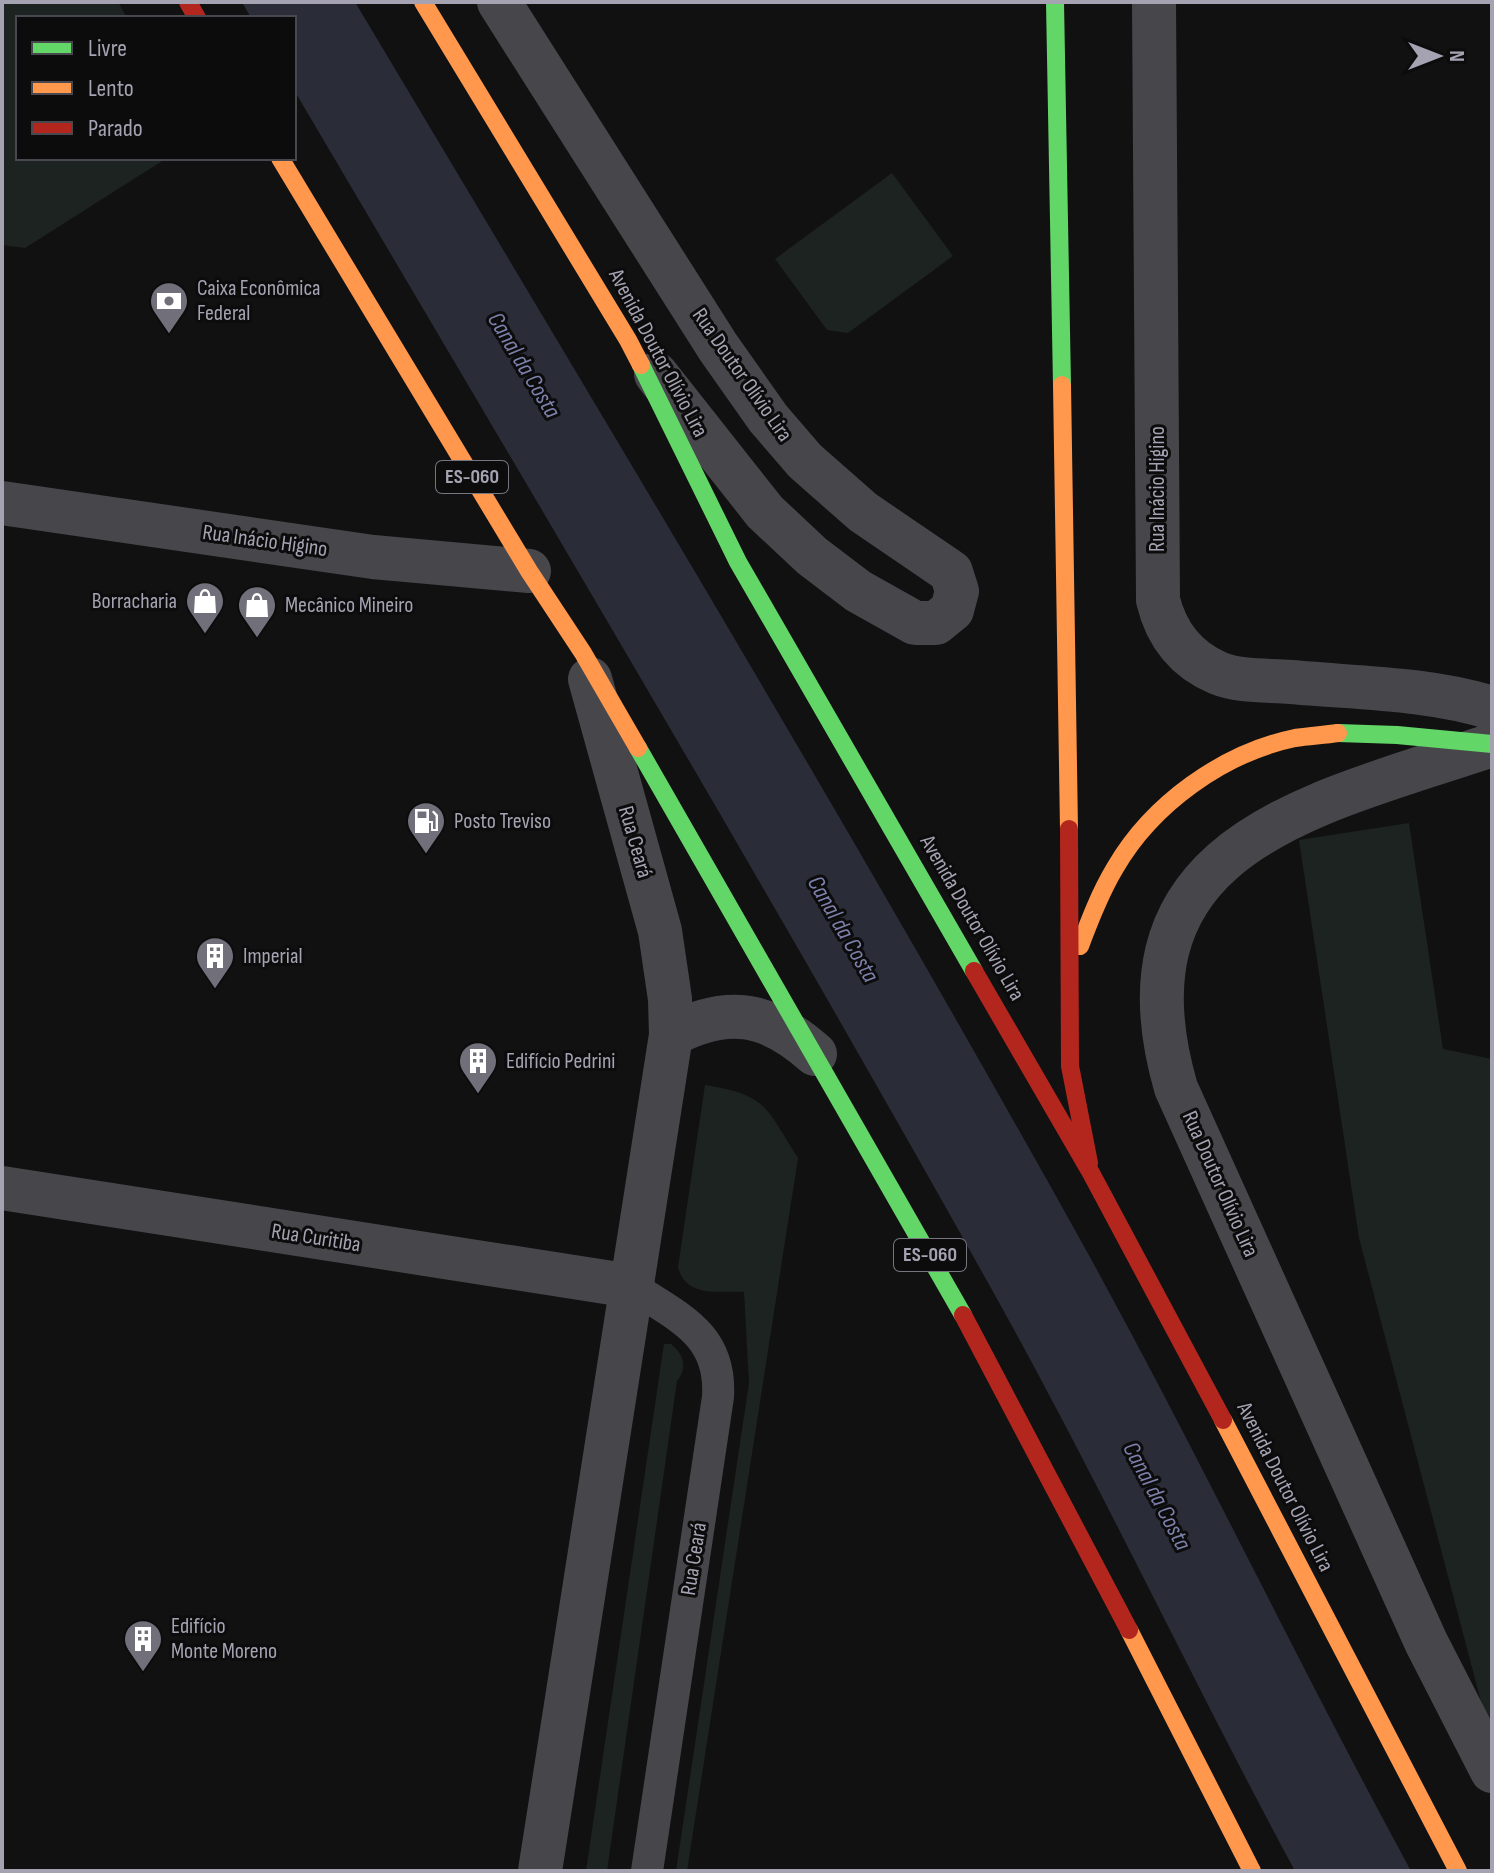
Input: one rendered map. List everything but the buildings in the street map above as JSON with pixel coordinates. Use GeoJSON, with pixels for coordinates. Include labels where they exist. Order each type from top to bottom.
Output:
{"type":"FeatureCollection","features":[{"type":"Feature","properties":{"kind":"main road","name":"Avenida Doutor Olívio Lira"},"geometry":{"type":"LineString","coordinates":[[423,2],[628,340],[738,562],[1091,1173],[1176,1329],[1458,1871]]}},
{"type":"Feature","properties":{"kind":"main road"},"geometry":{"type":"LineString","coordinates":[[1055,2],[1069,722],[1070,1066],[1091,1173]]}},
{"type":"Feature","properties":{"kind":"main road","name":"ES-060"},"geometry":{"type":"LineString","coordinates":[[281,160],[529,571],[583,653],[815,1054],[1010,1401],[1252,1871]]}},
{"type":"Feature","properties":{"kind":"main road"},"geometry":{"type":"LineString","coordinates":[[1069,1011],[1087,921],[1105,879],[1131,841],[1162,807],[1198,779],[1242,756],[1290,740],[1339,733],[1492,745]]}},
{"type":"Feature","properties":{"kind":"street","name":"Rua Doutor Olívio Lira"},"geometry":{"type":"LineString","coordinates":[[499,2],[718,347],[768,418],[805,461],[863,512],[951,572],[957,591],[952,610],[936,623],[915,623],[858,591],[812,556],[765,512],[628,340]]}},
{"type":"Feature","properties":{"kind":"street","name":"Rua Inácio Higino"},"geometry":{"type":"LineString","coordinates":[[1154,2],[1158,600],[1163,620],[1173,639],[1188,653],[1221,674],[1441,696],[1492,708]]}},
{"type":"Feature","properties":{"kind":"street","name":"Rua Inácio Higino"},"geometry":{"type":"LineString","coordinates":[[2,503],[373,557],[529,571]]}},
{"type":"Feature","properties":{"kind":"street","name":"Rua Ceará"},"geometry":{"type":"LineString","coordinates":[[540,1871],[671,1035],[670,999],[660,931],[583,653]]}},
{"type":"Feature","properties":{"kind":"street","name":"Rua Doutor Olívio Lira"},"geometry":{"type":"LineString","coordinates":[[1492,745],[1309,807],[1243,843],[1214,869],[1189,902],[1172,936],[1162,970],[1161,1004],[1165,1049],[1176,1088],[1426,1642],[1492,1771]]}},
{"type":"Feature","properties":{"kind":"street"},"geometry":{"type":"LineString","coordinates":[[671,1035],[695,1022],[722,1016],[748,1016],[798,1038],[815,1054]]}},
{"type":"Feature","properties":{"kind":"street","name":"Rua Curitiba"},"geometry":{"type":"LineString","coordinates":[[2,1188],[631,1286]]}},
{"type":"Feature","properties":{"kind":"lane","name":"Rua Ceará"},"geometry":{"type":"LineString","coordinates":[[631,1286],[692,1328],[713,1354],[720,1375],[647,1871]]}},
{"type":"Feature","properties":{"kind":"shaded area"},"geometry":{"type":"Polygon","coordinates":[[[2,2],[118,2],[126,16],[16,16],[16,160],[164,160],[25,248],[2,245],[2,2]]]}},
{"type":"Feature","properties":{"kind":"shaded area"},"geometry":{"type":"Polygon","coordinates":[[[892,173],[953,256],[848,333],[827,330],[775,259],[892,173]]]}},
{"type":"Feature","properties":{"kind":"shaded area"},"geometry":{"type":"Polygon","coordinates":[[[1409,823],[1443,1049],[1492,1059],[1492,1732],[1489,1732],[1359,1238],[1299,840],[1409,823]]]}},
{"type":"Feature","properties":{"kind":"shaded area"},"geometry":{"type":"Polygon","coordinates":[[[705,1085],[742,1094],[763,1106],[798,1158],[687,1871],[676,1871],[749,1383],[744,1292],[714,1292],[696,1288],[682,1277],[678,1267],[705,1085]]]}},
{"type":"Feature","properties":{"kind":"shaded area"},"geometry":{"type":"Polygon","coordinates":[[[664,1344],[675,1348],[682,1357],[683,1366],[677,1381],[607,1871],[586,1871],[664,1344]]]}},
{"type":"Feature","properties":{"kind":"water","name":"Canal da Costa"},"geometry":{"type":"Polygon","coordinates":[[[242,2],[355,2],[728,628],[1002,1100],[1132,1335],[1411,1871],[1295,1871],[1001,1306],[740,848],[296,93],[296,16],[250,16],[242,2]]]}},
{"type":"Feature","properties":{"kind":"traffic: fast"},"geometry":{"type":"LineString","coordinates":[[1055,2],[1062,385]]}},
{"type":"Feature","properties":{"kind":"traffic: fast"},"geometry":{"type":"LineString","coordinates":[[641,365],[738,562],[974,971]]}},
{"type":"Feature","properties":{"kind":"traffic: fast"},"geometry":{"type":"LineString","coordinates":[[1338,733],[1492,744]]}},
{"type":"Feature","properties":{"kind":"traffic: fast"},"geometry":{"type":"LineString","coordinates":[[638,748],[963,1315]]}},
{"type":"Feature","properties":{"kind":"traffic: slow"},"geometry":{"type":"LineString","coordinates":[[423,2],[641,365]]}},
{"type":"Feature","properties":{"kind":"traffic: slow"},"geometry":{"type":"LineString","coordinates":[[281,160],[638,748]]}},
{"type":"Feature","properties":{"kind":"traffic: slow"},"geometry":{"type":"LineString","coordinates":[[1062,385],[1069,829]]}},
{"type":"Feature","properties":{"kind":"traffic: slow"},"geometry":{"type":"LineString","coordinates":[[1080,946],[1115,868],[1130,845],[1169,803],[1216,769],[1268,745],[1338,733]]}},
{"type":"Feature","properties":{"kind":"traffic: slow"},"geometry":{"type":"LineString","coordinates":[[1223,1420],[1458,1871]]}},
{"type":"Feature","properties":{"kind":"traffic: slow"},"geometry":{"type":"LineString","coordinates":[[1129,1630],[1252,1871]]}},
{"type":"Feature","properties":{"kind":"traffic: jam"},"geometry":{"type":"LineString","coordinates":[[188,2],[196,16]]}},
{"type":"Feature","properties":{"kind":"traffic: jam"},"geometry":{"type":"LineString","coordinates":[[1069,829],[1070,1066],[1089,1163]]}},
{"type":"Feature","properties":{"kind":"traffic: jam"},"geometry":{"type":"LineString","coordinates":[[974,971],[1091,1173],[1223,1420]]}},
{"type":"Feature","properties":{"kind":"traffic: jam"},"geometry":{"type":"LineString","coordinates":[[963,1315],[1129,1630]]}},
{"type":"Feature","properties":{"kind":"place","name":"Caixa Econômica Federal"},"geometry":{"type":"Point","coordinates":[169,335]}},
{"type":"Feature","properties":{"kind":"place","name":"Borracharia"},"geometry":{"type":"Point","coordinates":[205,635]}},
{"type":"Feature","properties":{"kind":"place","name":"Mecânico Mineiro"},"geometry":{"type":"Point","coordinates":[257,639]}},
{"type":"Feature","properties":{"kind":"place","name":"Posto Treviso"},"geometry":{"type":"Point","coordinates":[426,855]}},
{"type":"Feature","properties":{"kind":"place","name":"Imperial"},"geometry":{"type":"Point","coordinates":[215,990]}},
{"type":"Feature","properties":{"kind":"place","name":"Edifício Pedrini"},"geometry":{"type":"Point","coordinates":[478,1095]}},
{"type":"Feature","properties":{"kind":"place","name":"Edifício Monte Moreno"},"geometry":{"type":"Point","coordinates":[143,1673]}}]}
